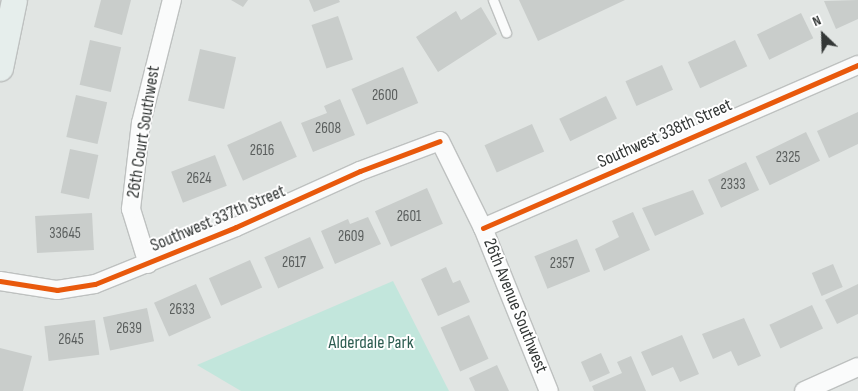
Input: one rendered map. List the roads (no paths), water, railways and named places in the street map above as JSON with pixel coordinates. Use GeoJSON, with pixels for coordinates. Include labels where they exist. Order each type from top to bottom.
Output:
{"type":"FeatureCollection","features":[{"type":"Feature","properties":{"kind":"main road"},"geometry":{"type":"LineString","coordinates":[[0,68],[14,0]]}},
{"type":"Feature","properties":{"kind":"street","name":"26th Court Southwest"},"geometry":{"type":"LineString","coordinates":[[148,264],[131,209],[141,123],[172,0]]}},
{"type":"Feature","properties":{"kind":"street","name":"Southwest 338th Street"},"geometry":{"type":"LineString","coordinates":[[484,228],[858,65]]}},
{"type":"Feature","properties":{"kind":"street","name":"Southwest 337th Street"},"geometry":{"type":"LineString","coordinates":[[0,280],[57,290],[95,284],[148,264],[360,171],[440,141]]}},
{"type":"Feature","properties":{"kind":"street","name":"26th Avenue Southwest"},"geometry":{"type":"LineString","coordinates":[[440,141],[484,228],[549,391]]}},
{"type":"Feature","properties":{"kind":"street"},"geometry":{"type":"LineString","coordinates":[[804,391],[858,367]]}},
{"type":"Feature","properties":{"kind":"lane"},"geometry":{"type":"LineString","coordinates":[[493,0],[506,33]]}},
{"type":"Feature","properties":{"kind":"park label","name":"Alderdale Park"},"geometry":{"type":"Point","coordinates":[371,343]}}]}
